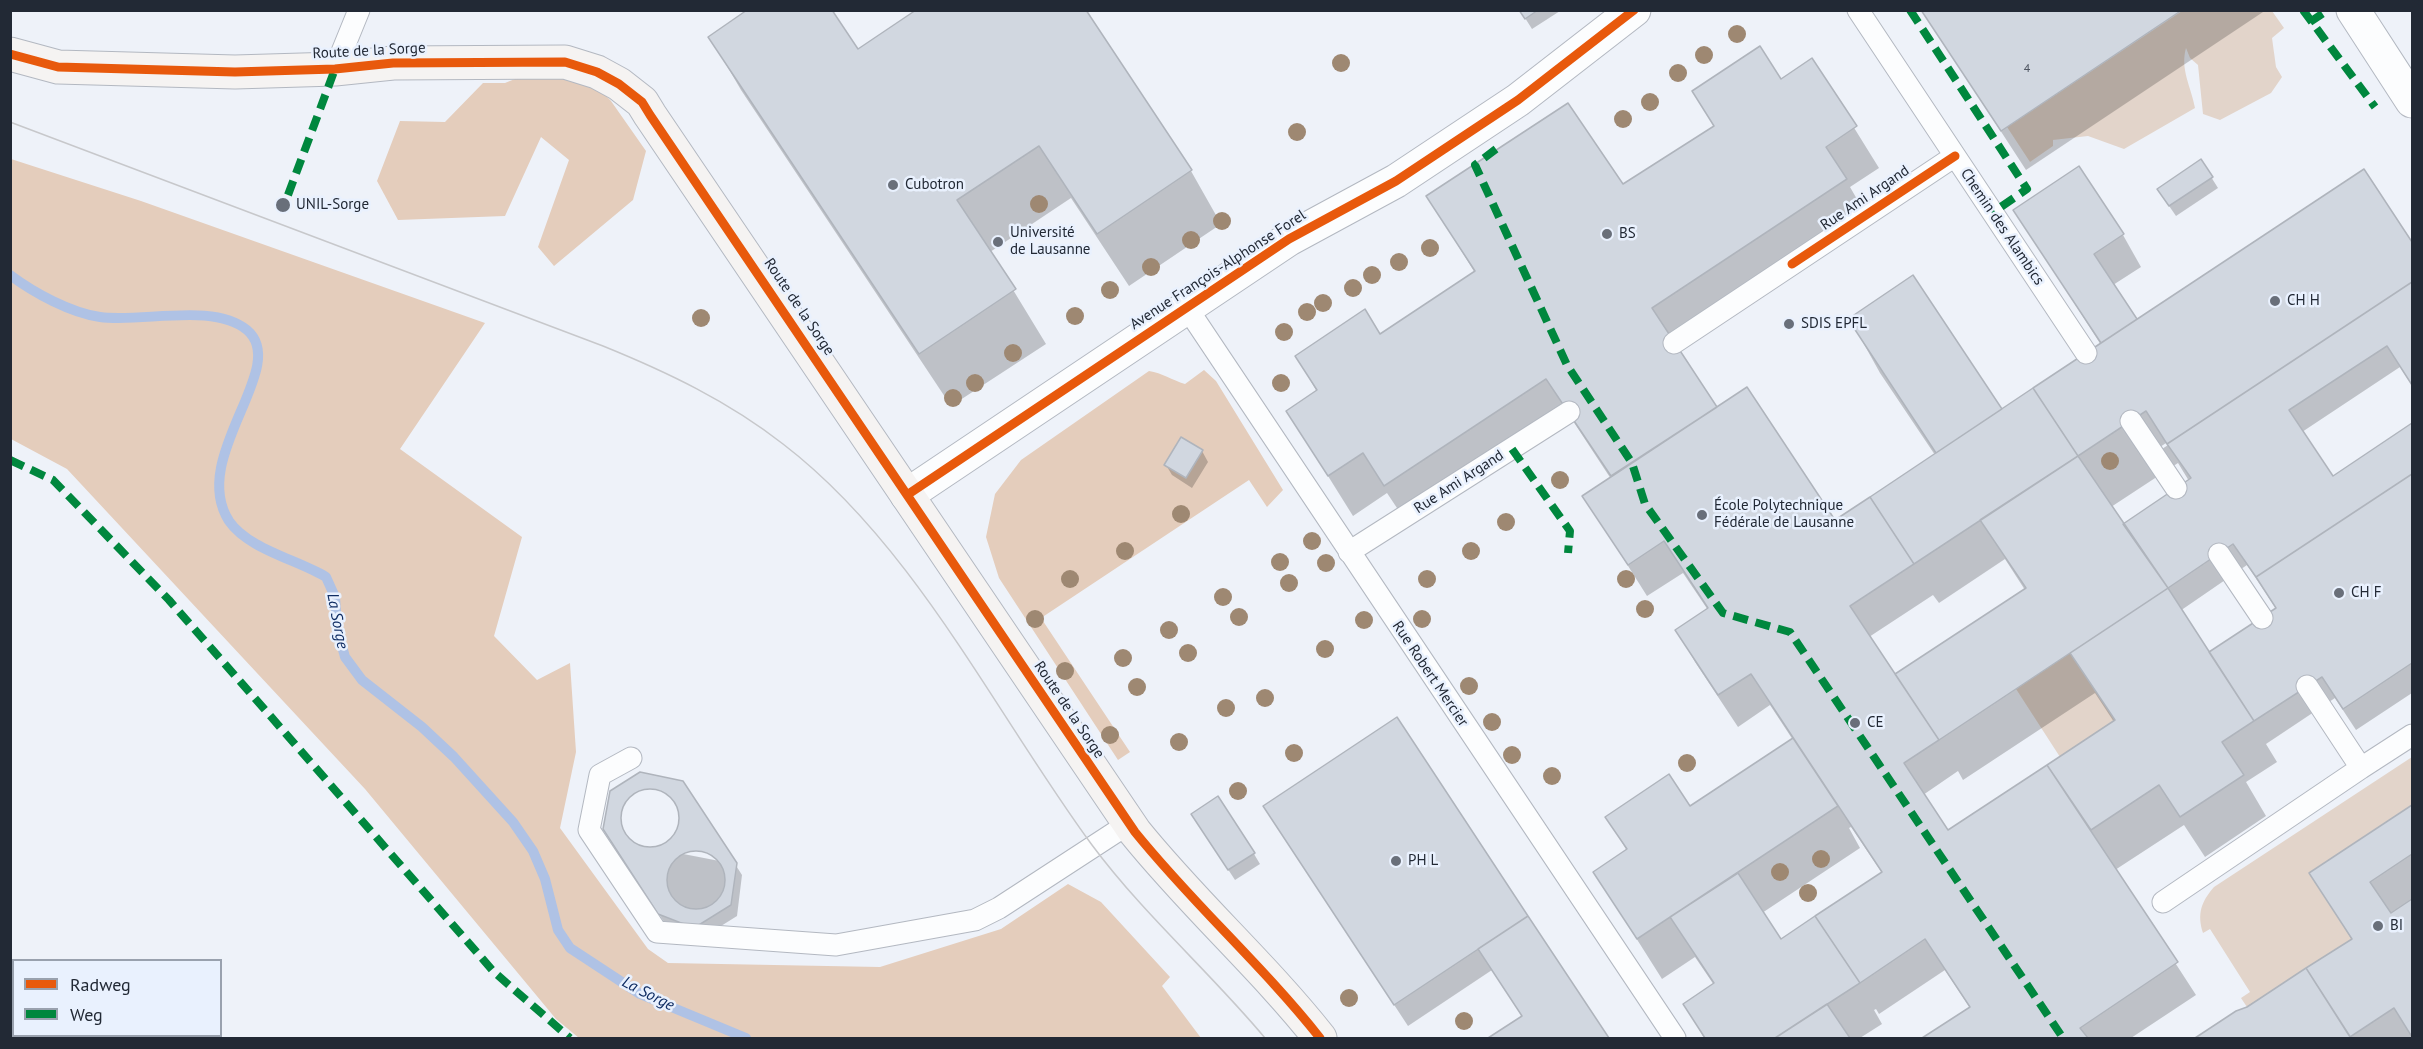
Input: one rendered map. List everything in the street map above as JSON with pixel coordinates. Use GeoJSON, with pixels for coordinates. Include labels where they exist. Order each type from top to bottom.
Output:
{"type":"FeatureCollection","features":[{"type":"Feature","properties":{"kind":"street","name":"Avenue François-Alphonse Forel"},"geometry":{"type":"LineString","coordinates":[[908,495],[1289,239],[1396,181],[1518,100],[1634,10]]}},
{"type":"Feature","properties":{"kind":"street"},"geometry":{"type":"LineString","coordinates":[[2353,10],[2412,101]]}},
{"type":"Feature","properties":{"kind":"street","name":"Route de la Sorge"},"geometry":{"type":"LineString","coordinates":[[10,54],[58,67],[236,72],[335,69],[393,63],[564,62],[597,72],[619,84],[642,102],[1128,824],[1170,875],[1300,1012],[1320,1038]]}},
{"type":"Feature","properties":{"kind":"lane"},"geometry":{"type":"LineString","coordinates":[[335,69],[359,10]]}},
{"type":"Feature","properties":{"kind":"lane","name":"Chemin des Alambics"},"geometry":{"type":"LineString","coordinates":[[1858,10],[2086,353]]}},
{"type":"Feature","properties":{"kind":"lane","name":"Rue Ami Argand"},"geometry":{"type":"LineString","coordinates":[[1674,343],[1955,156]]}},
{"type":"Feature","properties":{"kind":"lane","name":"Rue Robert Mercier"},"geometry":{"type":"LineString","coordinates":[[1187,308],[1675,1038]]}},
{"type":"Feature","properties":{"kind":"lane","name":"Rue Ami Argand"},"geometry":{"type":"LineString","coordinates":[[1350,552],[1569,412]]}},
{"type":"Feature","properties":{"kind":"lane"},"geometry":{"type":"LineString","coordinates":[[2131,421],[2176,488]]}},
{"type":"Feature","properties":{"kind":"lane"},"geometry":{"type":"LineString","coordinates":[[2219,554],[2262,618]]}},
{"type":"Feature","properties":{"kind":"lane"},"geometry":{"type":"LineString","coordinates":[[2307,686],[2361,768]]}},
{"type":"Feature","properties":{"kind":"lane"},"geometry":{"type":"LineString","coordinates":[[2163,902],[2412,735]]}},
{"type":"Feature","properties":{"kind":"lane"},"geometry":{"type":"LineString","coordinates":[[631,758],[600,775],[589,830],[657,932],[836,945],[975,920],[999,908],[1128,824]]}},
{"type":"Feature","properties":{"kind":"shaded area"},"geometry":{"type":"Polygon","coordinates":[[[2182,11],[2272,11],[2284,28],[2272,38],[2276,67],[2282,77],[2271,93],[2220,120],[2203,114],[2198,65],[2190,58],[2186,48],[2185,71],[2195,108],[2124,149],[2088,136],[2053,140],[2053,146],[2030,162],[2007,127],[2182,11]]]}},
{"type":"Feature","properties":{"kind":"shaded area"},"geometry":{"type":"Polygon","coordinates":[[[542,68],[589,78],[611,101],[646,151],[633,200],[554,266],[538,247],[569,160],[541,137],[505,216],[398,220],[377,181],[400,121],[445,122],[483,83],[505,83],[542,68]]]}},
{"type":"Feature","properties":{"kind":"shaded area"},"geometry":{"type":"Polygon","coordinates":[[[11,159],[141,201],[485,323],[400,449],[522,537],[494,636],[537,680],[570,663],[576,752],[560,828],[648,949],[668,963],[880,967],[1001,929],[1068,884],[1101,902],[1170,977],[1162,986],[1201,1038],[579,1038],[556,1019],[365,789],[67,469],[11,439],[11,159]]]}},
{"type":"Feature","properties":{"kind":"shaded area"},"geometry":{"type":"Polygon","coordinates":[[[1204,370],[1216,381],[1283,490],[1267,507],[1249,480],[1041,618],[1130,752],[1118,760],[999,578],[986,537],[995,494],[1021,460],[1149,371],[1185,384],[1204,370]]]}},
{"type":"Feature","properties":{"kind":"shaded area"},"geometry":{"type":"Polygon","coordinates":[[[2070,653],[2115,720],[2060,757],[2016,689],[2070,653]]]}},
{"type":"Feature","properties":{"kind":"shaded area"},"geometry":{"type":"Polygon","coordinates":[[[2412,757],[2412,805],[2309,873],[2352,939],[2247,1007],[2241,998],[2250,992],[2210,929],[2203,933],[2200,914],[2206,898],[2214,887],[2412,757]]]}},
{"type":"Feature","properties":{"kind":"building","name":"Cubotron"},"geometry":{"type":"Polygon","coordinates":[[[747,10],[832,10],[858,49],[916,10],[1086,10],[1192,170],[1097,234],[1039,146],[957,200],[1016,289],[919,354],[708,37],[747,10]]]}},
{"type":"Feature","properties":{"kind":"building"},"geometry":{"type":"Polygon","coordinates":[[[1519,10],[1538,10],[1525,19],[1519,10]]]}},
{"type":"Feature","properties":{"kind":"building"},"geometry":{"type":"Polygon","coordinates":[[[1921,10],[2182,10],[2001,131],[1921,10]]]}},
{"type":"Feature","properties":{"kind":"building","name":"BS"},"geometry":{"type":"Polygon","coordinates":[[[1760,46],[1781,79],[1812,58],[1857,126],[1826,147],[1847,179],[1652,308],[1717,407],[1611,476],[1546,379],[1384,486],[1363,453],[1328,476],[1286,411],[1317,390],[1295,356],[1365,309],[1380,334],[1475,271],[1426,196],[1568,103],[1623,184],[1714,126],[1692,91],[1760,46]]]}},
{"type":"Feature","properties":{"kind":"building"},"geometry":{"type":"Polygon","coordinates":[[[2201,159],[2213,177],[2169,206],[2157,189],[2201,159]]]}},
{"type":"Feature","properties":{"kind":"building"},"geometry":{"type":"Polygon","coordinates":[[[2079,166],[2124,234],[2094,254],[2137,319],[2101,343],[2013,210],[2079,166]]]}},
{"type":"Feature","properties":{"kind":"building","name":"CH H"},"geometry":{"type":"Polygon","coordinates":[[[2364,169],[2412,242],[2412,282],[2167,444],[2146,411],[2078,456],[2033,388],[2364,169]]]}},
{"type":"Feature","properties":{"kind":"building"},"geometry":{"type":"Polygon","coordinates":[[[1913,275],[2002,409],[1936,453],[1848,319],[1913,275]]]}},
{"type":"Feature","properties":{"kind":"building"},"geometry":{"type":"Polygon","coordinates":[[[2412,282],[2412,385],[2387,346],[2289,410],[2333,476],[2412,423],[2412,474],[2256,577],[2233,544],[2168,588],[2123,524],[2191,478],[2167,444],[2412,282]]]}},
{"type":"Feature","properties":{"kind":"building","name":"CE"},"geometry":{"type":"Polygon","coordinates":[[[1747,387],[1835,520],[1870,497],[1914,564],[1850,606],[1939,740],[1904,763],[1948,830],[2047,765],[2178,962],[2080,1028],[2088,1038],[1922,1038],[1970,1007],[1925,939],[1860,983],[1815,916],[1882,872],[1751,674],[1718,695],[1675,630],[1708,608],[1664,541],[1628,565],[1582,496],[1747,387]]]}},
{"type":"Feature","properties":{"kind":"building"},"geometry":{"type":"Polygon","coordinates":[[[2033,388],[2078,456],[1914,564],[1870,497],[2033,388]]]}},
{"type":"Feature","properties":{"kind":"building"},"geometry":{"type":"Polygon","coordinates":[[[1181,437],[1203,450],[1186,478],[1164,465],[1181,437]]]}},
{"type":"Feature","properties":{"kind":"building"},"geometry":{"type":"Polygon","coordinates":[[[2078,456],[2168,588],[1939,740],[1895,674],[2026,588],[1980,520],[2078,456]]]}},
{"type":"Feature","properties":{"kind":"building","name":"CH F"},"geometry":{"type":"Polygon","coordinates":[[[2412,474],[2412,663],[2343,709],[2322,677],[2254,721],[2209,652],[2276,608],[2256,577],[2412,474]]]}},
{"type":"Feature","properties":{"kind":"building"},"geometry":{"type":"Polygon","coordinates":[[[2168,588],[2254,721],[2222,742],[2244,775],[2180,817],[2159,785],[2091,830],[2047,765],[2115,720],[2070,653],[2168,588]]]}},
{"type":"Feature","properties":{"kind":"building","name":"PH L"},"geometry":{"type":"Polygon","coordinates":[[[1397,717],[1528,916],[1394,1005],[1263,806],[1397,717]]]}},
{"type":"Feature","properties":{"kind":"building"},"geometry":{"type":"Polygon","coordinates":[[[1793,738],[1838,806],[1637,939],[1593,872],[1627,849],[1605,817],[1669,774],[1690,806],[1793,738]]]}},
{"type":"Feature","properties":{"kind":"building"},"geometry":{"type":"Polygon","coordinates":[[[640,772],[683,781],[737,863],[731,905],[694,928],[658,914],[603,829],[610,791],[640,772]]]}},
{"type":"Feature","properties":{"kind":"building"},"geometry":{"type":"Polygon","coordinates":[[[644,789],[656,789],[671,797],[679,812],[679,824],[671,839],[656,847],[644,847],[629,839],[621,824],[621,812],[629,797],[644,789]]]}},
{"type":"Feature","properties":{"kind":"building"},"geometry":{"type":"Polygon","coordinates":[[[1218,796],[1255,853],[1228,870],[1191,814],[1218,796]]]}},
{"type":"Feature","properties":{"kind":"building","name":"BI"},"geometry":{"type":"Polygon","coordinates":[[[2412,805],[2412,854],[2370,882],[2391,913],[2412,899],[2412,1037],[2394,1008],[2350,1037],[2306,968],[2352,939],[2309,873],[2412,805]]]}},
{"type":"Feature","properties":{"kind":"building"},"geometry":{"type":"Polygon","coordinates":[[[690,851],[702,851],[717,859],[725,874],[725,886],[717,901],[702,909],[690,909],[675,901],[667,886],[667,874],[675,859],[690,851]]]}},
{"type":"Feature","properties":{"kind":"building"},"geometry":{"type":"Polygon","coordinates":[[[1738,873],[1781,939],[1815,916],[1860,983],[1775,1038],[1705,1038],[1683,1004],[1714,983],[1670,917],[1738,873]]]}},
{"type":"Feature","properties":{"kind":"building"},"geometry":{"type":"Polygon","coordinates":[[[1528,916],[1609,1038],[1488,1038],[1522,1016],[1478,949],[1528,916]]]}},
{"type":"Feature","properties":{"kind":"building"},"geometry":{"type":"Polygon","coordinates":[[[2306,968],[2351,1038],[2195,1038],[2236,1011],[2247,1007],[2306,968]]]}},
{"type":"Feature","properties":{"kind":"building"},"geometry":{"type":"Polygon","coordinates":[[[1827,1004],[1850,1038],[1775,1038],[1827,1004]]]}},
{"type":"Feature","properties":{"kind":"waterway","name":"La Sorge"},"geometry":{"type":"LineString","coordinates":[[10,275],[53,301],[89,315],[117,318],[197,315],[233,322],[247,330],[257,346],[257,366],[250,390],[228,442],[221,469],[220,496],[229,521],[237,531],[261,547],[326,577],[335,597],[337,628],[345,657],[362,680],[422,727],[454,757],[513,822],[533,851],[545,879],[558,930],[570,948],[640,994],[746,1038]]}},
{"type":"Feature","properties":{"kind":"tram line"},"geometry":{"type":"LineString","coordinates":[[10,122],[603,346],[650,366],[719,401],[783,444],[830,485],[873,531],[913,580],[951,633],[1092,845],[1133,895],[1265,1038]]}},
{"type":"Feature","properties":{"kind":"marked path"},"geometry":{"type":"LineString","coordinates":[[1910,10],[2027,189],[1992,213]]}},
{"type":"Feature","properties":{"kind":"marked path"},"geometry":{"type":"LineString","coordinates":[[2303,10],[2375,107]]}},
{"type":"Feature","properties":{"kind":"marked path"},"geometry":{"type":"LineString","coordinates":[[2310,22],[2328,10]]}},
{"type":"Feature","properties":{"kind":"marked path"},"geometry":{"type":"LineString","coordinates":[[288,195],[335,69]]}},
{"type":"Feature","properties":{"kind":"marked path"},"geometry":{"type":"LineString","coordinates":[[1496,149],[1475,165],[1567,365],[1632,463],[1645,504],[1723,613],[1790,632],[2063,1038]]}},
{"type":"Feature","properties":{"kind":"marked path"},"geometry":{"type":"LineString","coordinates":[[1512,449],[1570,531],[1568,553]]}},
{"type":"Feature","properties":{"kind":"marked path"},"geometry":{"type":"LineString","coordinates":[[10,460],[53,480],[169,600],[494,972],[570,1038]]}},
{"type":"Feature","properties":{"kind":"cycle path"},"geometry":{"type":"LineString","coordinates":[[907,495],[1289,239],[1396,181],[1518,100],[1634,10]]}},
{"type":"Feature","properties":{"kind":"cycle path"},"geometry":{"type":"LineString","coordinates":[[10,54],[58,67],[235,72],[335,69],[393,63],[565,62],[597,72],[619,84],[642,102],[1135,832],[1320,1038]]}},
{"type":"Feature","properties":{"kind":"cycle path"},"geometry":{"type":"LineString","coordinates":[[1792,264],[1955,156]]}},
{"type":"Feature","properties":{"kind":"place","name":"Cubotron"},"geometry":{"type":"Point","coordinates":[893,185]}},
{"type":"Feature","properties":{"kind":"place","name":"UNIL-Sorge"},"geometry":{"type":"Point","coordinates":[283,205]}},
{"type":"Feature","properties":{"kind":"place","name":"BS"},"geometry":{"type":"Point","coordinates":[1607,234]}},
{"type":"Feature","properties":{"kind":"place","name":"Université de Lausanne"},"geometry":{"type":"Point","coordinates":[998,242]}},
{"type":"Feature","properties":{"kind":"place","name":"CH H"},"geometry":{"type":"Point","coordinates":[2275,301]}},
{"type":"Feature","properties":{"kind":"place","name":"SDIS EPFL"},"geometry":{"type":"Point","coordinates":[1789,324]}},
{"type":"Feature","properties":{"kind":"place","name":"École Polytechnique Fédérale de Lausanne"},"geometry":{"type":"Point","coordinates":[1702,515]}},
{"type":"Feature","properties":{"kind":"place","name":"CH F"},"geometry":{"type":"Point","coordinates":[2339,593]}},
{"type":"Feature","properties":{"kind":"place","name":"CE"},"geometry":{"type":"Point","coordinates":[1855,723]}},
{"type":"Feature","properties":{"kind":"place","name":"PH L"},"geometry":{"type":"Point","coordinates":[1396,861]}},
{"type":"Feature","properties":{"kind":"place","name":"BI"},"geometry":{"type":"Point","coordinates":[2378,926]}}]}
